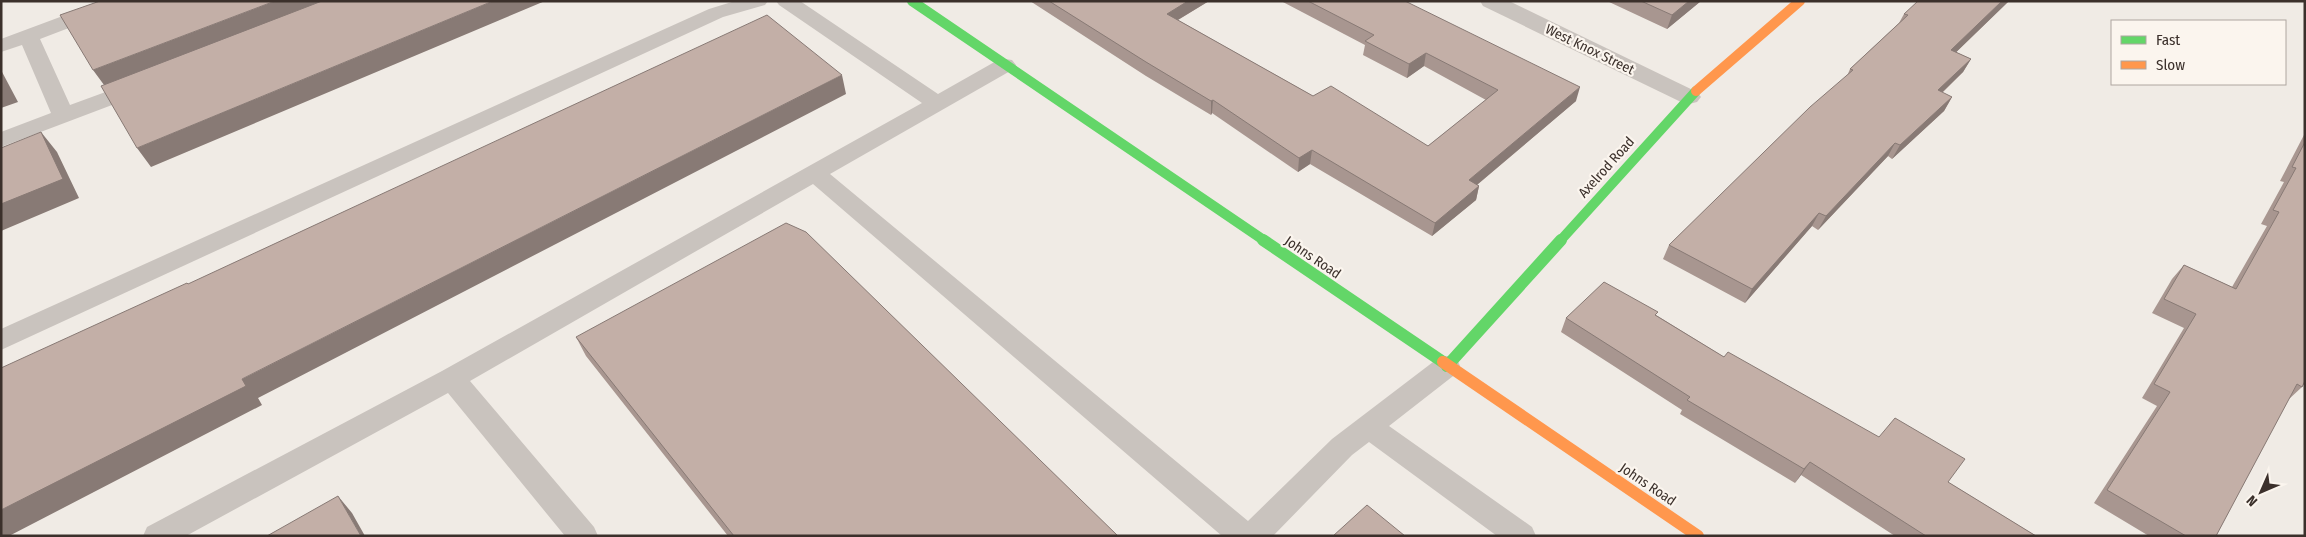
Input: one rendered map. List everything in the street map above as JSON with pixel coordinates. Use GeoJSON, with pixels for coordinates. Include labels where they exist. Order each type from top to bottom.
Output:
{"type":"FeatureCollection","features":[{"type":"Feature","properties":{"kind":"street","name":"Johns Road"},"geometry":{"type":"LineString","coordinates":[[912,1],[1698,536]]}},
{"type":"Feature","properties":{"kind":"street","name":"West Knox Street"},"geometry":{"type":"LineString","coordinates":[[1491,1],[1689,97]]}},
{"type":"Feature","properties":{"kind":"street","name":"Axelrod Road"},"geometry":{"type":"LineString","coordinates":[[1446,366],[1689,97],[1800,1]]}},
{"type":"Feature","properties":{"kind":"lane"},"geometry":{"type":"LineString","coordinates":[[1,46],[122,1]]}},
{"type":"Feature","properties":{"kind":"lane"},"geometry":{"type":"LineString","coordinates":[[1,340],[716,13],[758,1]]}},
{"type":"Feature","properties":{"kind":"lane"},"geometry":{"type":"LineString","coordinates":[[786,1],[937,103]]}},
{"type":"Feature","properties":{"kind":"lane"},"geometry":{"type":"LineString","coordinates":[[28,36],[64,116]]}},
{"type":"Feature","properties":{"kind":"lane"},"geometry":{"type":"LineString","coordinates":[[158,536],[452,378],[1005,65]]}},
{"type":"Feature","properties":{"kind":"lane"},"geometry":{"type":"LineString","coordinates":[[1,140],[156,80]]}},
{"type":"Feature","properties":{"kind":"lane"},"geometry":{"type":"LineString","coordinates":[[814,173],[1244,536]]}},
{"type":"Feature","properties":{"kind":"lane"},"geometry":{"type":"LineString","coordinates":[[1254,536],[1342,447],[1446,366]]}},
{"type":"Feature","properties":{"kind":"lane"},"geometry":{"type":"LineString","coordinates":[[452,378],[583,536]]}},
{"type":"Feature","properties":{"kind":"lane"},"geometry":{"type":"LineString","coordinates":[[1368,427],[1521,536]]}},
{"type":"Feature","properties":{"kind":"building"},"geometry":{"type":"Polygon","coordinates":[[[100,1],[275,1],[93,70],[60,15],[100,1]]]}},
{"type":"Feature","properties":{"kind":"building"},"geometry":{"type":"Polygon","coordinates":[[[322,1],[493,1],[137,148],[101,86],[322,1]]]}},
{"type":"Feature","properties":{"kind":"building"},"geometry":{"type":"Polygon","coordinates":[[[1049,1],[1188,1],[1167,14],[1313,96],[1331,86],[1428,146],[1498,90],[1426,53],[1409,64],[1365,41],[1374,35],[1308,1],[1405,1],[1580,87],[1469,180],[1479,186],[1435,223],[1312,150],[1299,158],[1213,100],[1211,101],[1146,62],[1049,1]]]}},
{"type":"Feature","properties":{"kind":"building"},"geometry":{"type":"Polygon","coordinates":[[[1641,1],[1689,1],[1672,15],[1641,1]]]}},
{"type":"Feature","properties":{"kind":"building"},"geometry":{"type":"Polygon","coordinates":[[[1918,1],[2002,1],[1951,50],[1971,59],[1938,90],[1952,97],[1900,145],[1895,143],[1826,216],[1819,213],[1752,289],[1669,245],[1810,107],[1853,70],[1850,69],[1908,15],[1904,14],[1918,1]]]}},
{"type":"Feature","properties":{"kind":"building"},"geometry":{"type":"Polygon","coordinates":[[[767,15],[842,75],[242,379],[246,386],[1,510],[1,368],[188,284],[767,15]]]}},
{"type":"Feature","properties":{"kind":"building"},"geometry":{"type":"Polygon","coordinates":[[[41,132],[63,179],[1,204],[1,148],[41,132]]]}},
{"type":"Feature","properties":{"kind":"building"},"geometry":{"type":"Polygon","coordinates":[[[2305,142],[2305,381],[2302,387],[2297,384],[2216,536],[2186,536],[2107,490],[2170,392],[2154,384],[2196,314],[2164,299],[2184,265],[2236,289],[2279,212],[2273,210],[2296,168],[2292,167],[2305,142]]]}},
{"type":"Feature","properties":{"kind":"building"},"geometry":{"type":"Polygon","coordinates":[[[786,223],[806,232],[1118,536],[734,536],[576,337],[786,223]]]}},
{"type":"Feature","properties":{"kind":"building"},"geometry":{"type":"Polygon","coordinates":[[[1604,282],[1658,312],[1655,315],[1724,357],[1728,352],[1879,437],[1895,418],[1965,459],[1948,482],[2036,536],[1926,536],[1810,462],[1804,469],[1687,400],[1690,397],[1566,318],[1604,282]]]}},
{"type":"Feature","properties":{"kind":"building"},"geometry":{"type":"Polygon","coordinates":[[[338,496],[361,536],[267,536],[338,496]]]}},
{"type":"Feature","properties":{"kind":"building"},"geometry":{"type":"Polygon","coordinates":[[[1367,505],[1405,536],[1333,536],[1367,505]]]}},
{"type":"Feature","properties":{"kind":"traffic: fast"},"geometry":{"type":"LineString","coordinates":[[912,1],[1443,362]]}},
{"type":"Feature","properties":{"kind":"traffic: fast"},"geometry":{"type":"LineString","coordinates":[[1447,366],[1696,91]]}},
{"type":"Feature","properties":{"kind":"traffic: slow"},"geometry":{"type":"LineString","coordinates":[[1696,91],[1800,1]]}},
{"type":"Feature","properties":{"kind":"traffic: slow"},"geometry":{"type":"LineString","coordinates":[[1443,362],[1698,536]]}}]}
